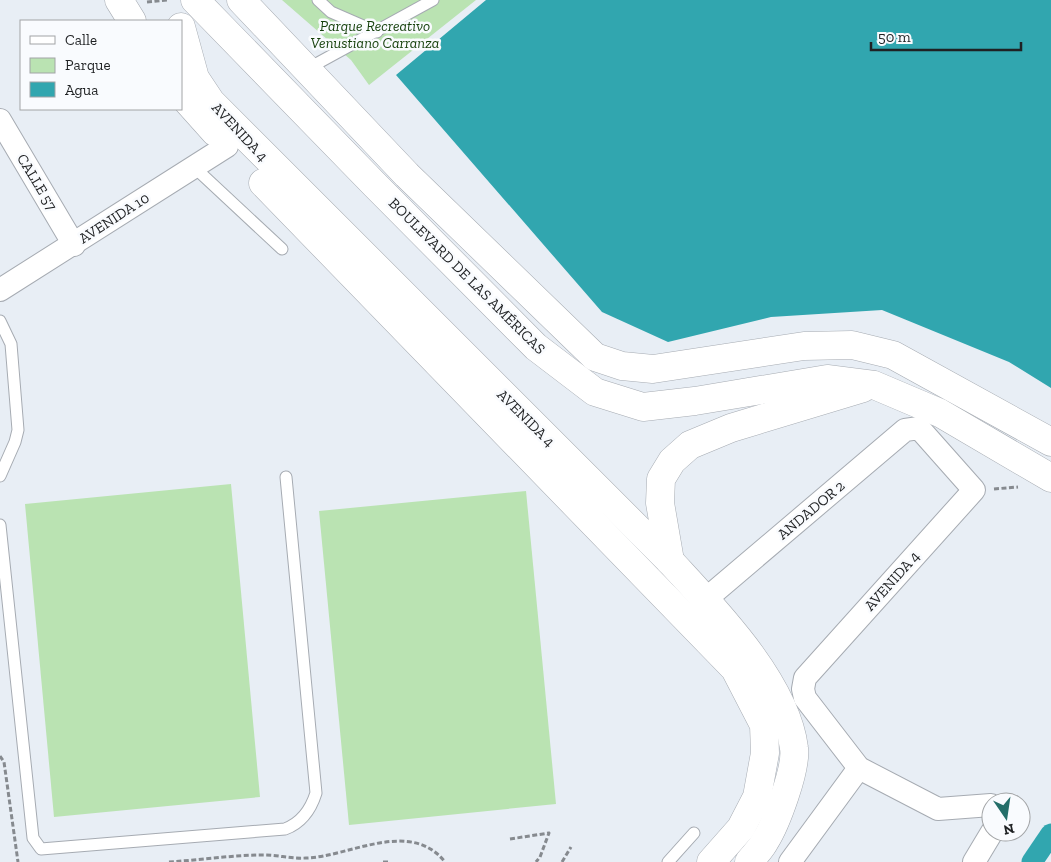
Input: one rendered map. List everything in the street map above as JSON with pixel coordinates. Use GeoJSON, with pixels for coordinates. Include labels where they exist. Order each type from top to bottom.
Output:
{"type":"FeatureCollection","features":[{"type":"Feature","properties":{"kind":"main road"},"geometry":{"type":"LineString","coordinates":[[180,20],[182,0]]}},
{"type":"Feature","properties":{"kind":"main road","name":"BOULEVARD DE LAS AMÉRICAS"},"geometry":{"type":"LineString","coordinates":[[195,0],[536,347],[595,392],[643,407],[695,402],[827,379],[874,385],[940,413],[1051,478]]}},
{"type":"Feature","properties":{"kind":"main road","name":"BOULEVARD DE LAS AMÉRICAS"},"geometry":{"type":"LineString","coordinates":[[241,0],[407,174],[595,357],[622,366],[654,369],[804,346],[852,345],[893,355],[1051,442]]}},
{"type":"Feature","properties":{"kind":"main road","name":"AVENIDA 4"},"geometry":{"type":"LineString","coordinates":[[182,31],[195,78],[211,102],[670,562],[706,599],[749,652],[789,720],[795,750],[789,786],[766,841],[749,862]]}},
{"type":"Feature","properties":{"kind":"main road","name":"AVENIDA 4"},"geometry":{"type":"LineString","coordinates":[[182,95],[227,146],[735,670],[764,725],[765,753],[757,797],[741,828],[711,862]]}},
{"type":"Feature","properties":{"kind":"main road"},"geometry":{"type":"LineString","coordinates":[[670,562],[660,503],[661,479],[672,461],[690,445],[731,428],[874,385]]}},
{"type":"Feature","properties":{"kind":"street","name":"CALLE 57"},"geometry":{"type":"LineString","coordinates":[[0,120],[74,244]]}},
{"type":"Feature","properties":{"kind":"street","name":"AVENIDA 10"},"geometry":{"type":"LineString","coordinates":[[0,290],[227,146]]}},
{"type":"Feature","properties":{"kind":"street","name":"ANDADOR 2"},"geometry":{"type":"LineString","coordinates":[[706,599],[905,430],[919,428],[974,490]]}},
{"type":"Feature","properties":{"kind":"street","name":"AVENIDA 4"},"geometry":{"type":"LineString","coordinates":[[859,768],[804,698],[805,678],[974,490]]}},
{"type":"Feature","properties":{"kind":"street"},"geometry":{"type":"LineString","coordinates":[[790,862],[859,768],[938,808],[981,806]]}},
{"type":"Feature","properties":{"kind":"street"},"geometry":{"type":"LineString","coordinates":[[974,862],[986,842]]}},
{"type":"Feature","properties":{"kind":"lane"},"geometry":{"type":"LineString","coordinates":[[318,0],[331,12],[377,32]]}},
{"type":"Feature","properties":{"kind":"lane"},"geometry":{"type":"LineString","coordinates":[[306,70],[433,0]]}},
{"type":"Feature","properties":{"kind":"lane"},"geometry":{"type":"LineString","coordinates":[[194,167],[282,249]]}},
{"type":"Feature","properties":{"kind":"lane"},"geometry":{"type":"LineString","coordinates":[[0,321],[11,344],[18,430],[16,442],[0,476]]}},
{"type":"Feature","properties":{"kind":"lane"},"geometry":{"type":"LineString","coordinates":[[0,525],[33,838],[36,845],[41,848],[285,829],[296,825],[313,804],[316,793],[286,477]]}},
{"type":"Feature","properties":{"kind":"lane"},"geometry":{"type":"LineString","coordinates":[[668,862],[694,833]]}},
{"type":"Feature","properties":{"kind":"path"},"geometry":{"type":"LineString","coordinates":[[132,8],[168,0]]}},
{"type":"Feature","properties":{"kind":"path"},"geometry":{"type":"LineString","coordinates":[[974,490],[1022,487]]}},
{"type":"Feature","properties":{"kind":"path"},"geometry":{"type":"LineString","coordinates":[[0,756],[4,762],[18,862]]}},
{"type":"Feature","properties":{"kind":"path"},"geometry":{"type":"LineString","coordinates":[[510,839],[549,833],[540,857],[536,862]]}},
{"type":"Feature","properties":{"kind":"path"},"geometry":{"type":"LineString","coordinates":[[169,862],[264,855],[304,858],[330,856],[357,846],[391,841],[425,844],[445,862]]}},
{"type":"Feature","properties":{"kind":"path"},"geometry":{"type":"LineString","coordinates":[[562,862],[571,847]]}},
{"type":"Feature","properties":{"kind":"path"},"geometry":{"type":"LineString","coordinates":[[300,862],[304,858]]}},
{"type":"Feature","properties":{"kind":"path"},"geometry":{"type":"LineString","coordinates":[[383,862],[389,862]]}},
{"type":"Feature","properties":{"kind":"green space","name":"Parque Recreativo Venustiano Carranza"},"geometry":{"type":"Polygon","coordinates":[[[282,0],[476,0],[369,85],[351,60],[282,0]]]}},
{"type":"Feature","properties":{"kind":"green space"},"geometry":{"type":"Polygon","coordinates":[[[231,484],[260,797],[54,817],[25,504],[231,484]]]}},
{"type":"Feature","properties":{"kind":"green space"},"geometry":{"type":"Polygon","coordinates":[[[526,491],[556,804],[349,825],[319,511],[526,491]]]}},
{"type":"Feature","properties":{"kind":"water"},"geometry":{"type":"Polygon","coordinates":[[[486,0],[1051,0],[1051,388],[1009,362],[882,310],[771,317],[668,342],[602,312],[396,75],[486,0]]]}},
{"type":"Feature","properties":{"kind":"waterway"},"geometry":{"type":"LineString","coordinates":[[1032,862],[1051,834]]}}]}
